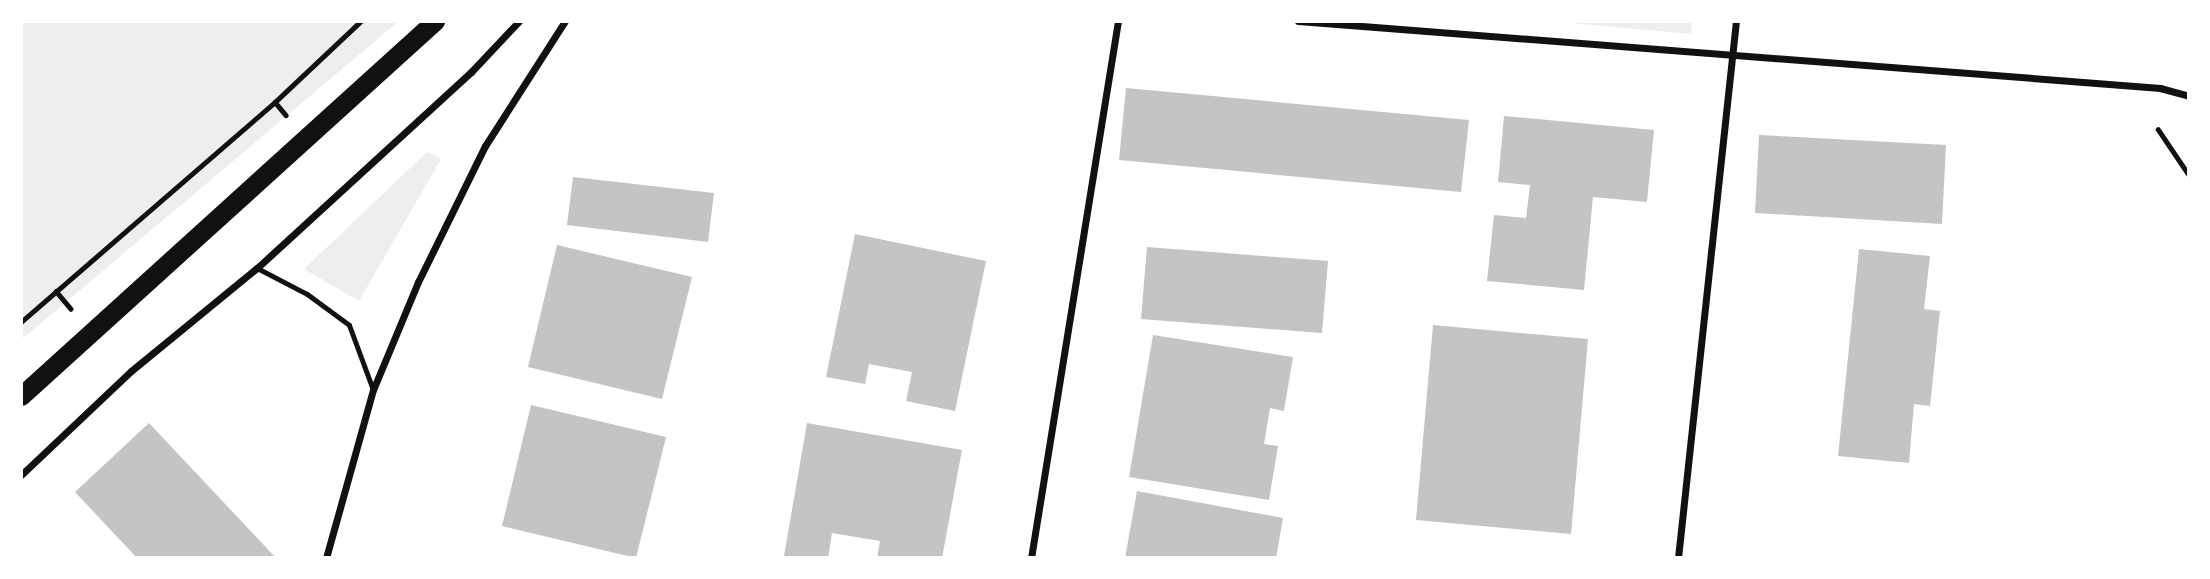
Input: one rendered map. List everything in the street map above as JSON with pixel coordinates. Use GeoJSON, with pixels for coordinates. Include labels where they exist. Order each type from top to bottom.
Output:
{"type":"FeatureCollection","features":[{"type":"Feature","properties":{"kind":"highway"},"geometry":{"type":"LineString","coordinates":[[21,395],[433,21]]}},
{"type":"Feature","properties":{"kind":"street"},"geometry":{"type":"LineString","coordinates":[[21,475],[131,371],[257,268],[471,72],[519,21]]}},
{"type":"Feature","properties":{"kind":"street"},"geometry":{"type":"LineString","coordinates":[[326,558],[373,390],[418,282],[485,146],[565,21]]}},
{"type":"Feature","properties":{"kind":"street"},"geometry":{"type":"LineString","coordinates":[[1031,558],[1118,21]]}},
{"type":"Feature","properties":{"kind":"street"},"geometry":{"type":"LineString","coordinates":[[1298,21],[2160,88],[2189,96]]}},
{"type":"Feature","properties":{"kind":"street"},"geometry":{"type":"LineString","coordinates":[[1678,558],[1736,21]]}},
{"type":"Feature","properties":{"kind":"lane"},"geometry":{"type":"LineString","coordinates":[[257,268],[307,294],[349,325],[373,390]]}},
{"type":"Feature","properties":{"kind":"path"},"geometry":{"type":"LineString","coordinates":[[21,322],[275,102],[361,21]]}},
{"type":"Feature","properties":{"kind":"path"},"geometry":{"type":"LineString","coordinates":[[2158,129],[2189,175]]}},
{"type":"Feature","properties":{"kind":"path"},"geometry":{"type":"LineString","coordinates":[[56,291],[72,308]]}},
{"type":"Feature","properties":{"kind":"shaded area"},"geometry":{"type":"Polygon","coordinates":[[[21,21],[399,21],[21,340],[21,21]]]}},
{"type":"Feature","properties":{"kind":"shaded area"},"geometry":{"type":"Polygon","coordinates":[[[1547,21],[1692,21],[1691,34],[1547,21]]]}},
{"type":"Feature","properties":{"kind":"shaded area"},"geometry":{"type":"Polygon","coordinates":[[[427,152],[441,159],[359,301],[304,269],[427,152]]]}},
{"type":"Feature","properties":{"kind":"building"},"geometry":{"type":"Polygon","coordinates":[[[1126,88],[1469,120],[1461,192],[1119,160],[1126,88]]]}},
{"type":"Feature","properties":{"kind":"building"},"geometry":{"type":"Polygon","coordinates":[[[1504,116],[1654,130],[1647,202],[1593,197],[1584,290],[1487,281],[1494,215],[1526,218],[1530,185],[1498,182],[1504,116]]]}},
{"type":"Feature","properties":{"kind":"building"},"geometry":{"type":"Polygon","coordinates":[[[1759,135],[1946,145],[1942,224],[1755,213],[1759,135]]]}},
{"type":"Feature","properties":{"kind":"building"},"geometry":{"type":"Polygon","coordinates":[[[573,177],[714,193],[708,242],[567,225],[573,177]]]}},
{"type":"Feature","properties":{"kind":"building"},"geometry":{"type":"Polygon","coordinates":[[[855,234],[986,261],[955,411],[906,401],[912,372],[869,364],[865,384],[826,377],[855,234]]]}},
{"type":"Feature","properties":{"kind":"building"},"geometry":{"type":"Polygon","coordinates":[[[557,245],[692,277],[662,399],[528,367],[557,245]]]}},
{"type":"Feature","properties":{"kind":"building"},"geometry":{"type":"Polygon","coordinates":[[[1147,247],[1328,261],[1322,333],[1141,319],[1147,247]]]}},
{"type":"Feature","properties":{"kind":"building"},"geometry":{"type":"Polygon","coordinates":[[[1859,249],[1930,256],[1924,309],[1940,311],[1930,406],[1914,404],[1909,463],[1838,456],[1859,249]]]}},
{"type":"Feature","properties":{"kind":"building"},"geometry":{"type":"Polygon","coordinates":[[[1433,325],[1588,339],[1571,534],[1416,520],[1433,325]]]}},
{"type":"Feature","properties":{"kind":"building"},"geometry":{"type":"Polygon","coordinates":[[[1153,335],[1293,357],[1284,411],[1270,408],[1264,444],[1278,446],[1269,500],[1129,477],[1153,335]]]}},
{"type":"Feature","properties":{"kind":"building"},"geometry":{"type":"Polygon","coordinates":[[[531,405],[666,437],[636,558],[502,526],[531,405]]]}},
{"type":"Feature","properties":{"kind":"building"},"geometry":{"type":"Polygon","coordinates":[[[149,423],[276,558],[137,558],[75,492],[149,423]]]}},
{"type":"Feature","properties":{"kind":"building"},"geometry":{"type":"Polygon","coordinates":[[[807,423],[962,450],[942,558],[877,558],[880,541],[832,533],[828,558],[784,556],[807,423]]]}},
{"type":"Feature","properties":{"kind":"building"},"geometry":{"type":"Polygon","coordinates":[[[1137,491],[1283,518],[1276,558],[1125,558],[1137,491]]]}}]}
